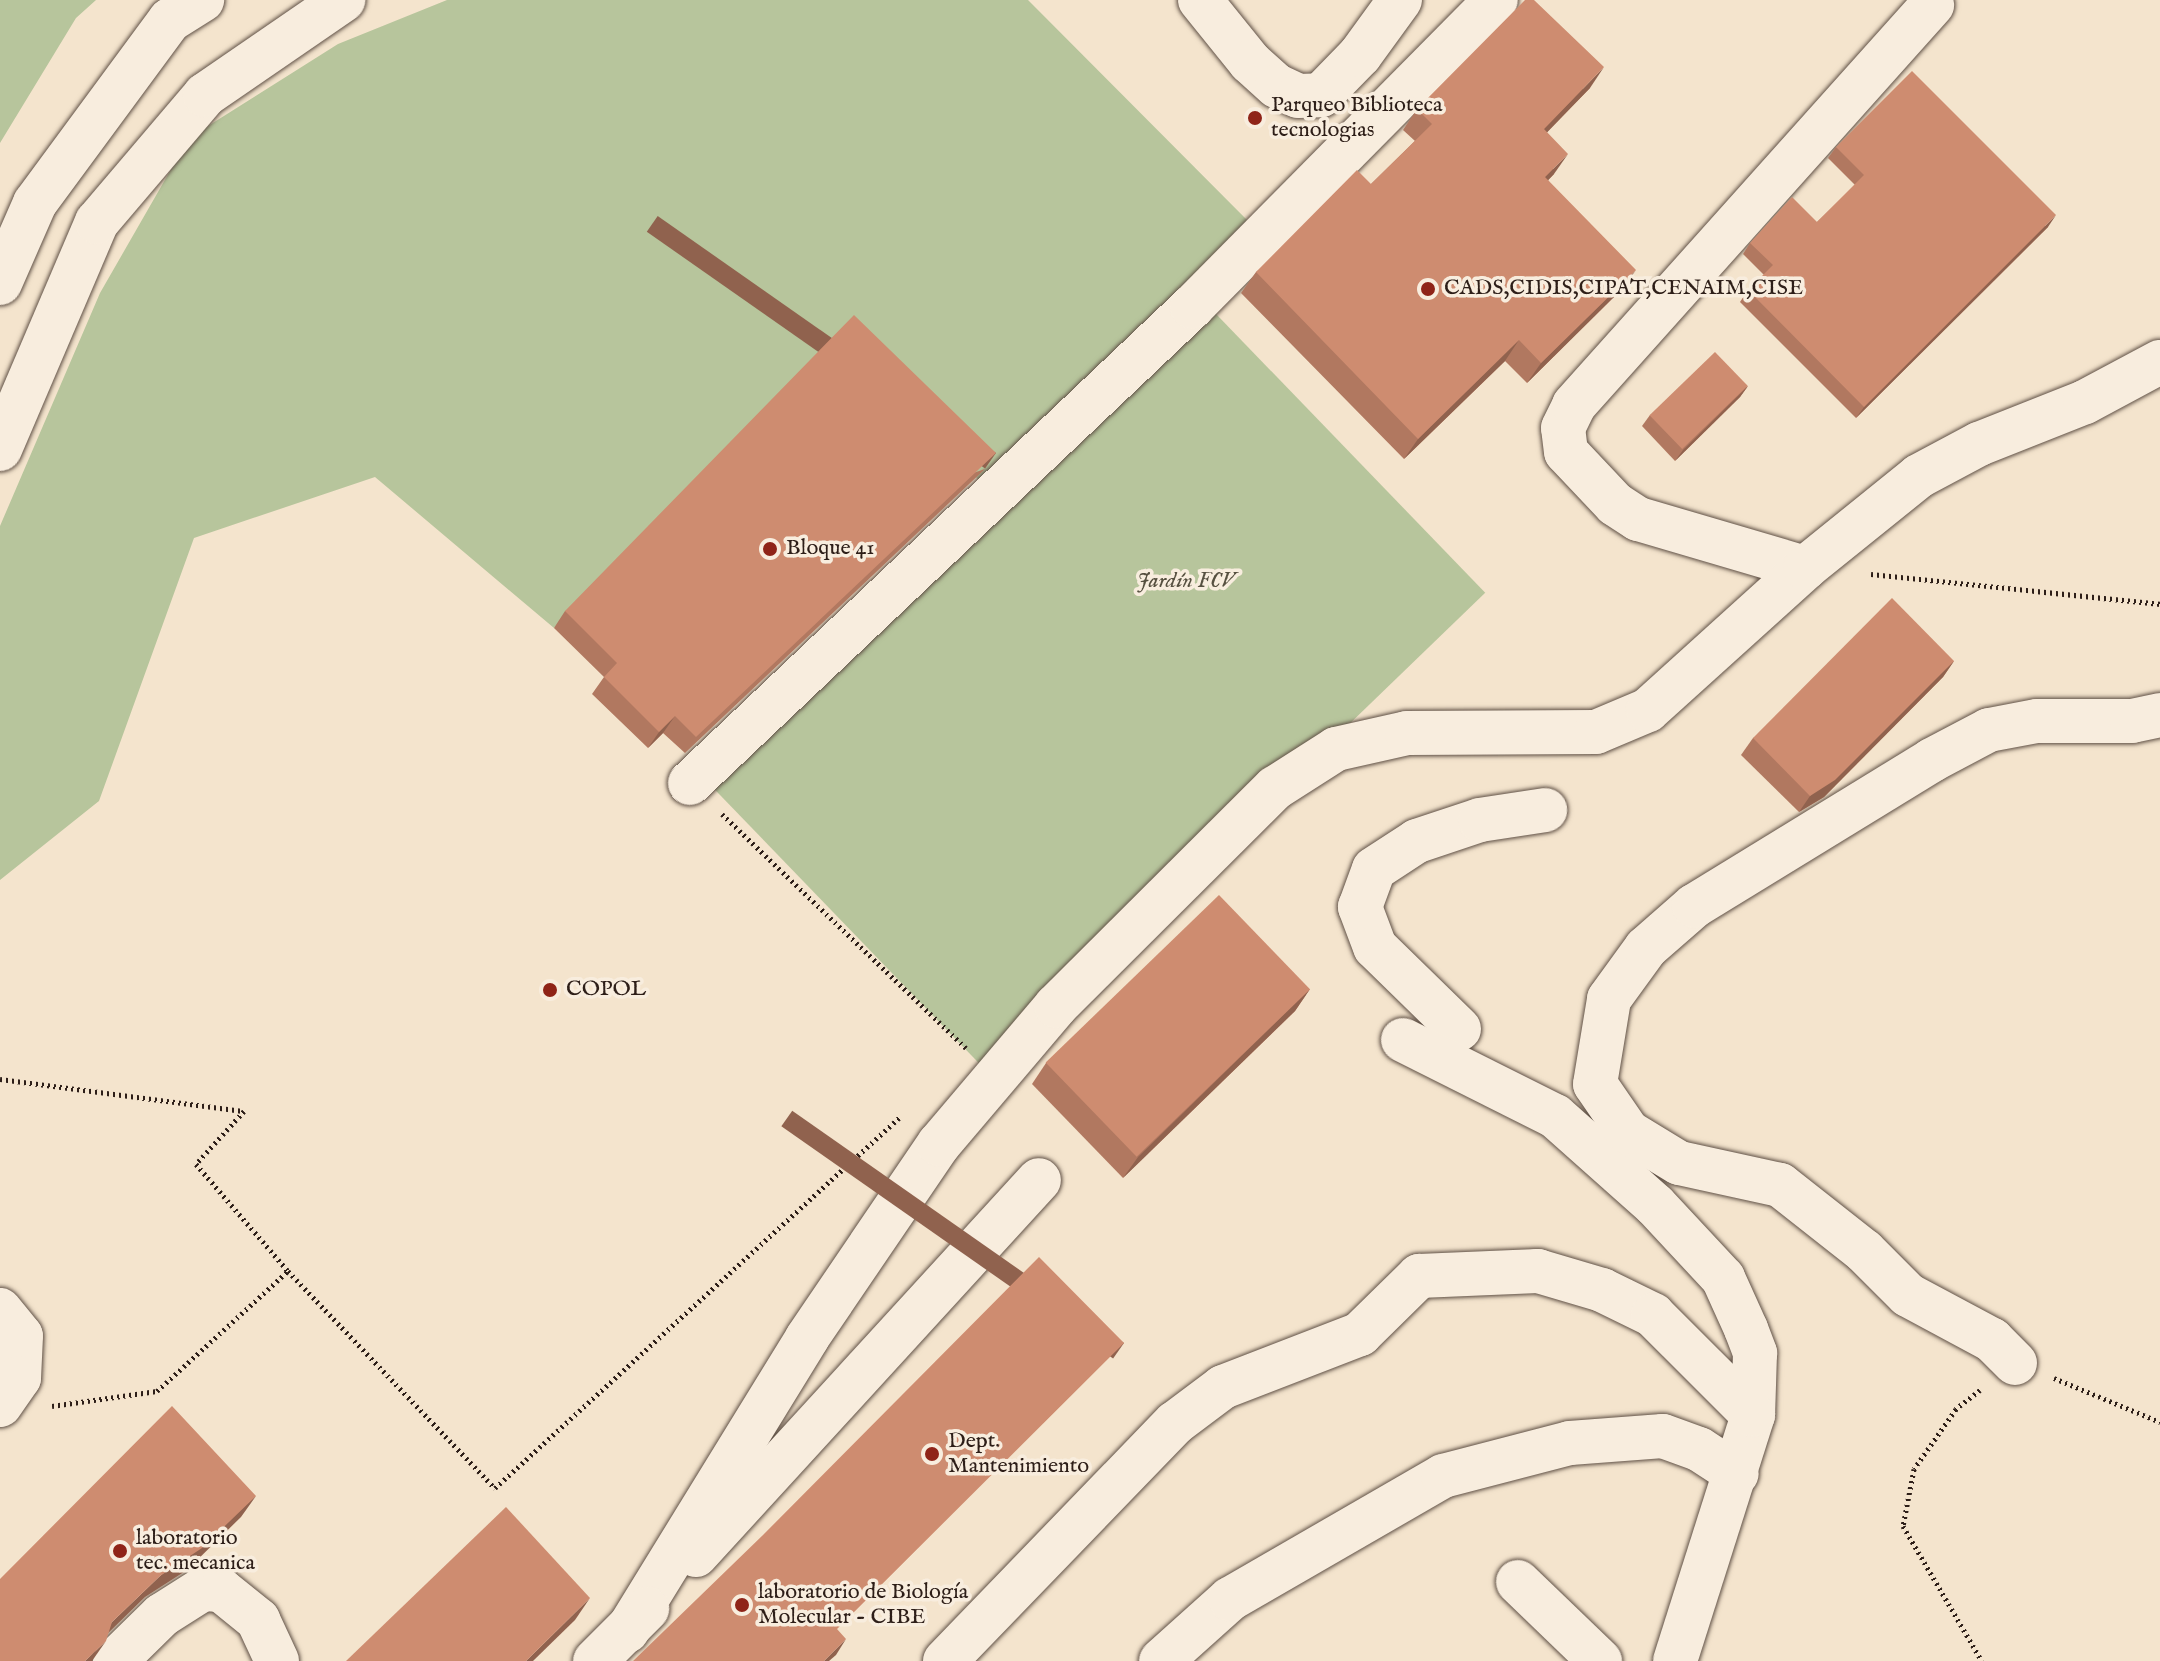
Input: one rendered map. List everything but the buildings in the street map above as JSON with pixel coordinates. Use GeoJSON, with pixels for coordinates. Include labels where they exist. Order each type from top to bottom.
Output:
{"type":"FeatureCollection","features":[{"type":"Feature","properties":{"kind":"street"},"geometry":{"type":"LineString","coordinates":[[0,283],[35,203],[170,20],[202,0]]}},
{"type":"Feature","properties":{"kind":"street"},"geometry":{"type":"LineString","coordinates":[[0,449],[97,222],[205,95],[343,0]]}},
{"type":"Feature","properties":{"kind":"street"},"geometry":{"type":"LineString","coordinates":[[1200,0],[1250,62],[1277,86],[1298,96],[1321,95],[1360,55],[1400,0]]}},
{"type":"Feature","properties":{"kind":"street"},"geometry":{"type":"LineString","coordinates":[[690,783],[1192,307],[1496,0]]}},
{"type":"Feature","properties":{"kind":"street"},"geometry":{"type":"LineString","coordinates":[[1805,568],[1638,519],[1615,504],[1566,452],[1563,428],[1574,405],[1932,5]]}},
{"type":"Feature","properties":{"kind":"street"},"geometry":{"type":"LineString","coordinates":[[627,1631],[807,1338],[939,1144],[1056,1006],[1275,788],[1336,749],[1407,733],[1540,734],[1609,726],[1648,710],[1674,691],[1805,568],[1919,476],[1979,444],[2085,402],[2160,362]]}},
{"type":"Feature","properties":{"kind":"street"},"geometry":{"type":"LineString","coordinates":[[2015,1363],[1992,1340],[1908,1295],[1864,1251],[1780,1185],[1679,1163],[1628,1132],[1595,1084],[1609,999],[1646,948],[1694,906],[1932,760],[2001,728],[2160,715]]}},
{"type":"Feature","properties":{"kind":"street"},"geometry":{"type":"LineString","coordinates":[[1459,1029],[1375,947],[1360,907],[1374,869],[1417,841],[1480,820],[1545,810]]}},
{"type":"Feature","properties":{"kind":"street"},"geometry":{"type":"LineString","coordinates":[[1403,1040],[1555,1116],[1655,1205],[1723,1278],[1755,1353],[1753,1415],[1737,1474],[1675,1661]]}},
{"type":"Feature","properties":{"kind":"street"},"geometry":{"type":"LineString","coordinates":[[595,1661],[627,1631],[1039,1180]]}},
{"type":"Feature","properties":{"kind":"street"},"geometry":{"type":"LineString","coordinates":[[945,1661],[1175,1423],[1236,1381],[1352,1339],[1419,1276],[1538,1271],[1602,1290],[1653,1315],[1753,1415]]}},
{"type":"Feature","properties":{"kind":"street"},"geometry":{"type":"LineString","coordinates":[[0,1310],[21,1336],[19,1378],[0,1405]]}},
{"type":"Feature","properties":{"kind":"street"},"geometry":{"type":"LineString","coordinates":[[1161,1661],[1230,1599],[1443,1476],[1570,1443],[1663,1436],[1699,1449],[1737,1474]]}},
{"type":"Feature","properties":{"kind":"street"},"geometry":{"type":"LineString","coordinates":[[1518,1582],[1600,1661]]}},
{"type":"Feature","properties":{"kind":"street"},"geometry":{"type":"LineString","coordinates":[[115,1661],[162,1615],[203,1589],[221,1590],[258,1620],[277,1661]]}},
{"type":"Feature","properties":{"kind":"path"},"geometry":{"type":"LineString","coordinates":[[1805,568],[2160,604]]}},
{"type":"Feature","properties":{"kind":"path"},"geometry":{"type":"LineString","coordinates":[[690,783],[970,1053]]}},
{"type":"Feature","properties":{"kind":"path"},"geometry":{"type":"LineString","coordinates":[[0,1079],[244,1111],[196,1164],[288,1271],[495,1488],[912,1106]]}},
{"type":"Feature","properties":{"kind":"path"},"geometry":{"type":"LineString","coordinates":[[47,1407],[157,1391],[288,1271]]}},
{"type":"Feature","properties":{"kind":"path"},"geometry":{"type":"LineString","coordinates":[[1982,1661],[1903,1526],[1914,1469],[1956,1409],[2015,1363],[2160,1422]]}},
{"type":"Feature","properties":{"kind":"green space"},"geometry":{"type":"Polygon","coordinates":[[[0,0],[96,0],[76,18],[0,143],[0,0]]]}},
{"type":"Feature","properties":{"kind":"green space"},"geometry":{"type":"Polygon","coordinates":[[[447,0],[1028,0],[1250,223],[986,488],[842,332],[554,628],[375,477],[194,538],[99,801],[0,880],[0,526],[100,293],[189,138],[338,44],[447,0]]]}},
{"type":"Feature","properties":{"kind":"green space","name":"Jardín FCV"},"geometry":{"type":"Polygon","coordinates":[[[1190,287],[1485,593],[988,1073],[693,767],[1190,287]]]}},
{"type":"Feature","properties":{"kind":"place","name":"Parqueo Biblioteca tecnologias"},"geometry":{"type":"Point","coordinates":[1255,118]}},
{"type":"Feature","properties":{"kind":"place","name":"CADS,CIDIS,CIPAT,CENAIM,CISE"},"geometry":{"type":"Point","coordinates":[1428,289]}},
{"type":"Feature","properties":{"kind":"place","name":"Bloque 41"},"geometry":{"type":"Point","coordinates":[770,549]}},
{"type":"Feature","properties":{"kind":"place","name":"COPOL"},"geometry":{"type":"Point","coordinates":[550,990]}},
{"type":"Feature","properties":{"kind":"place","name":"Dept. Mantenimiento"},"geometry":{"type":"Point","coordinates":[932,1454]}},
{"type":"Feature","properties":{"kind":"place","name":"laboratorio tec. mecanica"},"geometry":{"type":"Point","coordinates":[120,1551]}},
{"type":"Feature","properties":{"kind":"place","name":"laboratorio de Biología Molecular - CIBE"},"geometry":{"type":"Point","coordinates":[742,1605]}}]}
